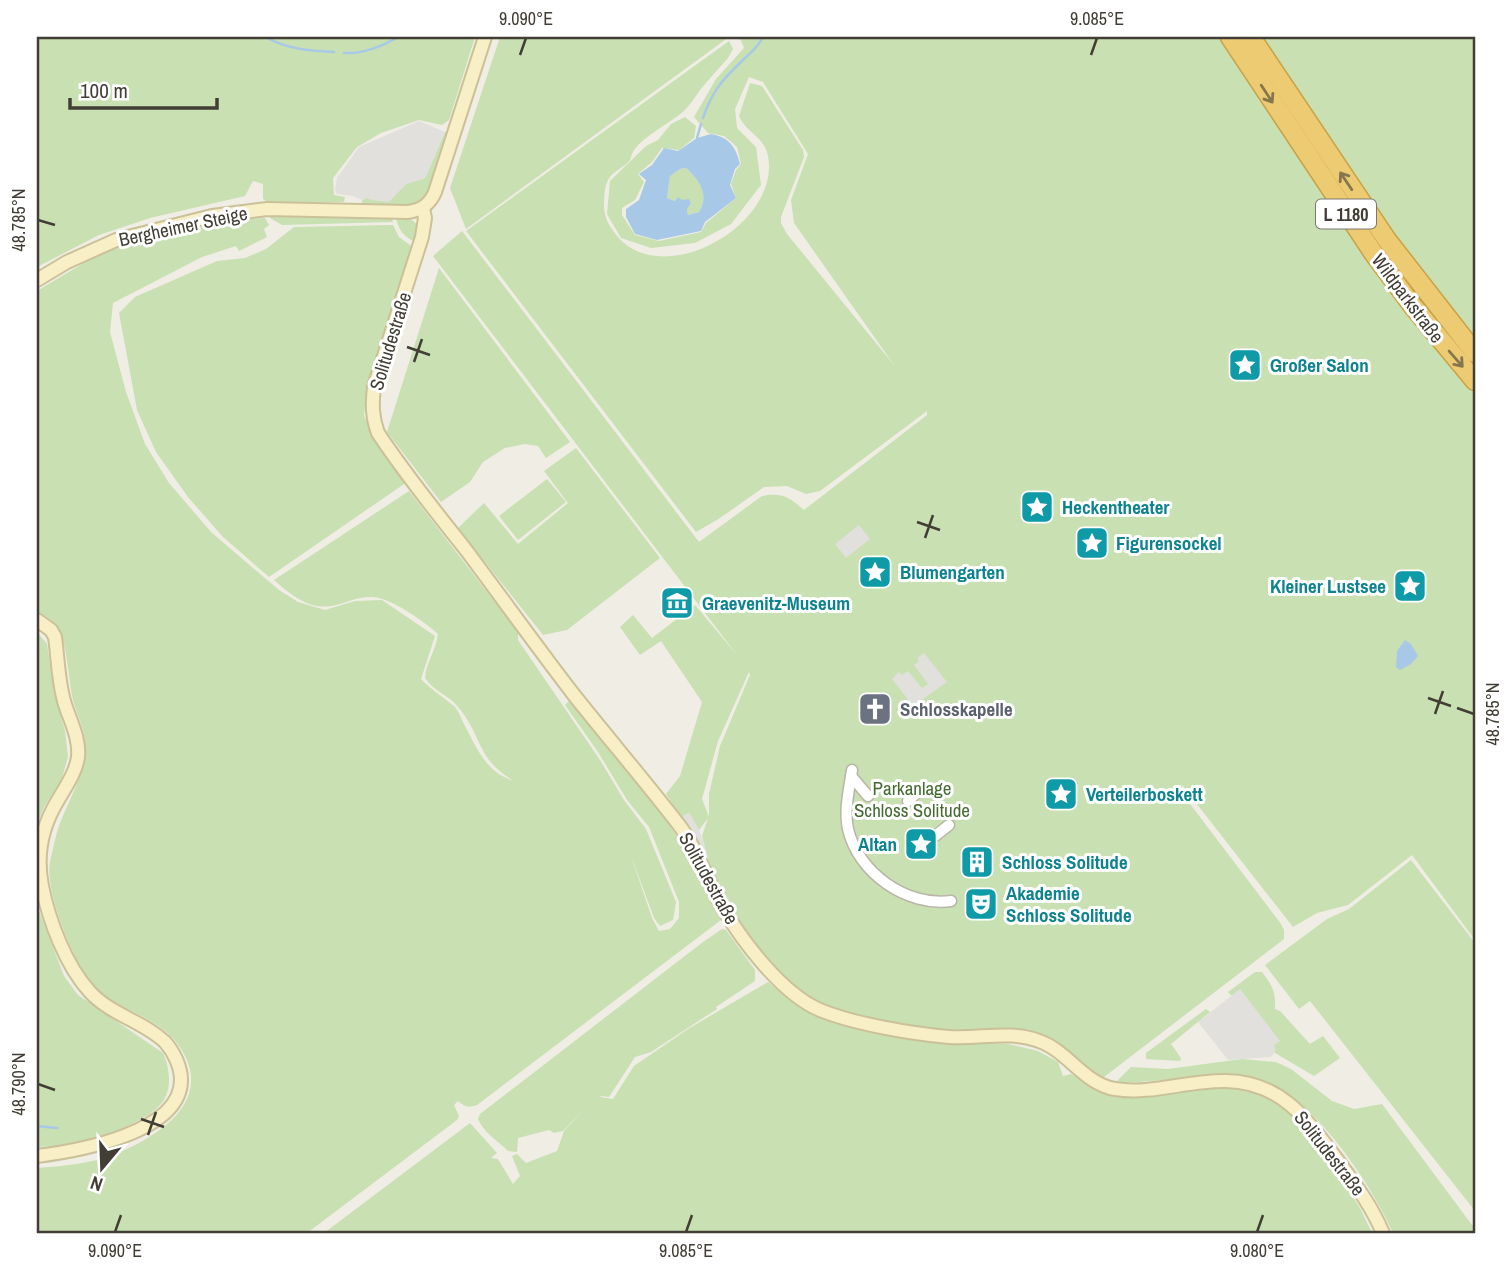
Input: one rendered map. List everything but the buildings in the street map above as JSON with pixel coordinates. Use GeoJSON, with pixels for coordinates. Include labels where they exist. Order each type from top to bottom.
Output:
{"type":"FeatureCollection","features":[{"type":"Feature","properties":{"kind":"highway","name":"Wildparkstraße"},"geometry":{"type":"LineString","coordinates":[[1230,37],[1374,254],[1475,381]]}},
{"type":"Feature","properties":{"kind":"highway","name":"Wildparkstraße"},"geometry":{"type":"LineString","coordinates":[[1251,37],[1380,230],[1475,353]]}},
{"type":"Feature","properties":{"kind":"street"},"geometry":{"type":"LineString","coordinates":[[423,208],[435,192],[485,37]]}},
{"type":"Feature","properties":{"kind":"street","name":"Bergheimer Steige"},"geometry":{"type":"LineString","coordinates":[[37,281],[68,262],[116,240],[212,216],[267,209],[408,212],[423,208]]}},
{"type":"Feature","properties":{"kind":"street","name":"Solitudestraße"},"geometry":{"type":"LineString","coordinates":[[423,208],[422,239],[374,387],[372,410],[378,433],[573,693],[682,830],[721,905],[773,976],[803,1002],[824,1012],[844,1017],[950,1037],[1012,1035],[1042,1041],[1086,1075],[1111,1088],[1136,1089],[1228,1081],[1263,1089],[1295,1107],[1312,1126],[1363,1195],[1382,1233]]}},
{"type":"Feature","properties":{"kind":"street"},"geometry":{"type":"LineString","coordinates":[[37,620],[51,630],[55,638],[64,700],[78,748],[75,769],[54,806],[42,839],[39,870],[45,898],[65,953],[88,990],[108,1007],[143,1026],[165,1042],[181,1073],[179,1098],[152,1122],[136,1131],[89,1147],[37,1156]]}},
{"type":"Feature","properties":{"kind":"street"},"geometry":{"type":"LineString","coordinates":[[868,796],[852,773],[846,813],[865,862],[885,875],[894,888],[919,899],[951,901]]}},
{"type":"Feature","properties":{"kind":"street"},"geometry":{"type":"LineString","coordinates":[[908,801],[920,790]]}},
{"type":"Feature","properties":{"kind":"street"},"geometry":{"type":"LineString","coordinates":[[935,836],[949,825]]}},
{"type":"Feature","properties":{"kind":"green space"},"geometry":{"type":"Polygon","coordinates":[[[37,37],[475,37],[449,120],[442,125],[419,120],[381,133],[357,147],[333,178],[334,195],[345,197],[344,202],[269,203],[263,199],[263,184],[253,181],[245,196],[150,218],[99,235],[37,267],[37,37]]]}},
{"type":"Feature","properties":{"kind":"green space"},"geometry":{"type":"Polygon","coordinates":[[[500,37],[729,37],[466,229],[450,188],[500,37]]]}},
{"type":"Feature","properties":{"kind":"green space","name":"Parkanlage Schloss Solitude"},"geometry":{"type":"Polygon","coordinates":[[[736,37],[1221,37],[1436,345],[1475,392],[1475,940],[1412,855],[1348,905],[1317,913],[1293,927],[1182,785],[1181,792],[1281,924],[1284,939],[1104,1077],[1099,1078],[1057,1044],[1028,1029],[969,1032],[908,1025],[839,1011],[808,1000],[780,976],[731,911],[709,863],[702,836],[708,818],[699,830],[689,813],[681,817],[666,794],[680,776],[702,702],[661,641],[640,655],[620,627],[633,615],[652,638],[695,605],[737,655],[433,256],[462,231],[699,542],[762,496],[785,497],[804,510],[927,415],[927,411],[820,491],[806,494],[787,486],[764,487],[696,532],[466,231],[729,41],[733,49],[728,58],[686,109],[645,139],[634,150],[630,160],[608,180],[604,208],[608,224],[614,232],[633,249],[656,256],[682,255],[708,246],[732,231],[752,211],[765,189],[768,155],[765,147],[739,116],[750,83],[762,86],[803,150],[804,157],[781,223],[787,234],[894,365],[794,223],[791,200],[808,154],[763,82],[749,77],[735,109],[737,128],[756,147],[761,185],[731,224],[695,243],[651,248],[621,238],[607,214],[610,181],[646,146],[658,140],[671,124],[685,117],[696,126],[694,138],[679,150],[662,148],[652,162],[638,174],[644,182],[635,200],[622,208],[622,215],[635,235],[659,241],[701,232],[706,223],[736,198],[731,184],[741,164],[737,147],[724,136],[708,133],[694,117],[716,79],[744,48],[740,38],[736,37]],[[749,672],[718,741],[702,799],[709,817],[709,794],[720,746],[749,672]]]}},
{"type":"Feature","properties":{"kind":"green space"},"geometry":{"type":"Polygon","coordinates":[[[1258,37],[1475,37],[1475,341],[1385,227],[1258,37]]]}},
{"type":"Feature","properties":{"kind":"green space"},"geometry":{"type":"Polygon","coordinates":[[[450,131],[431,187],[423,199],[411,205],[362,204],[362,200],[366,198],[389,201],[406,184],[425,178],[445,132],[450,131]]]}},
{"type":"Feature","properties":{"kind":"green space"},"geometry":{"type":"Polygon","coordinates":[[[686,168],[699,183],[703,194],[699,212],[688,215],[682,200],[667,198],[670,176],[686,168]]]}},
{"type":"Feature","properties":{"kind":"green space"},"geometry":{"type":"Polygon","coordinates":[[[269,213],[391,215],[393,222],[282,225],[270,218],[269,213]]]}},
{"type":"Feature","properties":{"kind":"green space"},"geometry":{"type":"Polygon","coordinates":[[[396,217],[408,218],[418,226],[416,242],[402,232],[396,217]]]}},
{"type":"Feature","properties":{"kind":"green space"},"geometry":{"type":"Polygon","coordinates":[[[265,218],[269,225],[264,229],[267,237],[239,251],[236,246],[202,257],[113,303],[110,332],[126,392],[145,444],[169,483],[211,532],[279,590],[298,602],[325,610],[355,601],[382,600],[435,636],[421,679],[455,707],[490,766],[514,781],[492,764],[458,707],[425,678],[438,634],[407,611],[380,598],[363,597],[327,607],[318,606],[302,601],[274,580],[409,491],[518,632],[518,640],[646,829],[676,902],[673,920],[660,926],[654,918],[630,853],[652,918],[659,931],[670,929],[679,918],[679,902],[649,827],[627,800],[565,705],[571,699],[661,813],[690,856],[721,920],[477,1105],[467,1106],[458,1101],[454,1105],[459,1116],[457,1120],[307,1233],[37,1233],[37,1168],[96,1160],[133,1146],[166,1125],[179,1112],[188,1097],[191,1080],[188,1062],[168,1034],[101,993],[92,983],[64,932],[52,892],[49,875],[54,844],[82,770],[85,748],[62,638],[53,622],[37,612],[37,291],[96,256],[153,235],[228,221],[265,218]]]}},
{"type":"Feature","properties":{"kind":"green space"},"geometry":{"type":"Polygon","coordinates":[[[393,225],[399,237],[414,248],[366,395],[364,416],[373,435],[407,482],[269,577],[222,536],[188,497],[156,452],[137,410],[119,313],[135,297],[217,261],[245,258],[266,249],[294,227],[393,225]]]}},
{"type":"Feature","properties":{"kind":"green space"},"geometry":{"type":"Polygon","coordinates":[[[439,268],[570,442],[546,458],[538,446],[525,444],[505,448],[483,462],[470,482],[441,502],[387,432],[439,268]]]}},
{"type":"Feature","properties":{"kind":"green space"},"geometry":{"type":"Polygon","coordinates":[[[576,448],[660,558],[567,630],[543,635],[458,528],[484,503],[518,544],[568,503],[544,471],[576,448]]]}},
{"type":"Feature","properties":{"kind":"green space"},"geometry":{"type":"Polygon","coordinates":[[[547,479],[566,502],[518,540],[499,516],[547,479]]]}},
{"type":"Feature","properties":{"kind":"green space"},"geometry":{"type":"Polygon","coordinates":[[[37,632],[47,644],[68,757],[62,778],[37,824],[37,632]]]}},
{"type":"Feature","properties":{"kind":"green space"},"geometry":{"type":"Polygon","coordinates":[[[1411,860],[1475,943],[1475,1211],[1310,1001],[1299,1009],[1265,965],[1327,919],[1349,909],[1411,860]]]}},
{"type":"Feature","properties":{"kind":"green space"},"geometry":{"type":"Polygon","coordinates":[[[37,906],[64,976],[78,995],[163,1053],[169,1086],[160,1105],[135,1122],[85,1140],[37,1147],[37,906]]]}},
{"type":"Feature","properties":{"kind":"green space"},"geometry":{"type":"Polygon","coordinates":[[[722,929],[726,930],[755,970],[755,981],[651,1052],[635,1057],[609,1097],[600,1097],[613,1099],[634,1066],[688,1029],[768,982],[791,1001],[825,1020],[934,1041],[1008,1044],[1038,1051],[1058,1062],[1063,1076],[1071,1074],[1108,1093],[1228,1084],[1253,1089],[1275,1098],[1309,1129],[1360,1208],[1372,1233],[324,1233],[470,1123],[497,1153],[491,1158],[498,1159],[513,1184],[520,1176],[512,1156],[517,1154],[526,1163],[557,1151],[564,1131],[586,1107],[563,1131],[554,1133],[549,1130],[518,1138],[517,1152],[508,1151],[487,1133],[478,1119],[480,1114],[722,929]]]}},
{"type":"Feature","properties":{"kind":"green space"},"geometry":{"type":"Polygon","coordinates":[[[1255,972],[1262,972],[1271,985],[1275,1009],[1280,1011],[1310,1044],[1323,1036],[1340,1058],[1314,1076],[1275,1053],[1274,1045],[1279,1041],[1240,990],[1232,996],[1228,992],[1255,972]]]}},
{"type":"Feature","properties":{"kind":"green space"},"geometry":{"type":"Polygon","coordinates":[[[1206,1009],[1210,1012],[1171,1044],[1181,1058],[1180,1061],[1146,1059],[1146,1053],[1206,1009]]]}},
{"type":"Feature","properties":{"kind":"green space"},"geometry":{"type":"Polygon","coordinates":[[[1242,1059],[1276,1062],[1291,1069],[1332,1101],[1354,1109],[1382,1104],[1475,1229],[1475,1233],[1393,1233],[1357,1169],[1321,1124],[1282,1091],[1264,1083],[1229,1078],[1125,1083],[1117,1081],[1131,1067],[1168,1069],[1242,1059]]]}},
{"type":"Feature","properties":{"kind":"shaded area"},"geometry":{"type":"Polygon","coordinates":[[[419,121],[445,132],[425,178],[406,184],[389,202],[366,198],[362,200],[337,194],[337,178],[359,147],[419,121]]]}},
{"type":"Feature","properties":{"kind":"shaded area"},"geometry":{"type":"Polygon","coordinates":[[[859,525],[870,539],[846,558],[835,544],[859,525]]]}},
{"type":"Feature","properties":{"kind":"shaded area"},"geometry":{"type":"Polygon","coordinates":[[[924,653],[947,682],[913,706],[892,679],[899,672],[902,675],[908,671],[922,688],[928,684],[914,665],[919,661],[917,658],[924,653]]]}},
{"type":"Feature","properties":{"kind":"shaded area"},"geometry":{"type":"Polygon","coordinates":[[[689,813],[699,830],[708,856],[703,860],[681,817],[689,813]]]}},
{"type":"Feature","properties":{"kind":"shaded area"},"geometry":{"type":"Polygon","coordinates":[[[1240,989],[1280,1041],[1274,1045],[1275,1053],[1270,1057],[1228,1060],[1198,1022],[1240,989]]]}},
{"type":"Feature","properties":{"kind":"water"},"geometry":{"type":"Polygon","coordinates":[[[717,135],[727,140],[734,148],[740,164],[735,169],[730,185],[736,198],[705,222],[701,231],[657,240],[635,234],[626,217],[626,209],[639,200],[646,180],[639,174],[652,165],[664,148],[678,151],[697,138],[717,135]],[[686,168],[670,176],[667,198],[675,201],[678,197],[682,200],[689,199],[691,203],[687,209],[688,215],[699,212],[703,200],[702,188],[686,168]]]}},
{"type":"Feature","properties":{"kind":"water"},"geometry":{"type":"Polygon","coordinates":[[[1405,640],[1411,644],[1418,656],[1400,670],[1396,667],[1397,651],[1405,640]]]}},
{"type":"Feature","properties":{"kind":"waterway"},"geometry":{"type":"LineString","coordinates":[[266,37],[290,47],[334,52]]}},
{"type":"Feature","properties":{"kind":"waterway"},"geometry":{"type":"LineString","coordinates":[[344,53],[372,49],[398,37]]}},
{"type":"Feature","properties":{"kind":"waterway"},"geometry":{"type":"LineString","coordinates":[[703,118],[718,87],[756,48],[763,37]]}},
{"type":"Feature","properties":{"kind":"waterway"},"geometry":{"type":"LineString","coordinates":[[697,138],[701,124]]}},
{"type":"Feature","properties":{"kind":"waterway"},"geometry":{"type":"LineString","coordinates":[[37,1126],[57,1128]]}},
{"type":"Feature","properties":{"kind":"place","name":"Großer Salon"},"geometry":{"type":"Point","coordinates":[1245,365]}},
{"type":"Feature","properties":{"kind":"place","name":"Heckentheater"},"geometry":{"type":"Point","coordinates":[1037,507]}},
{"type":"Feature","properties":{"kind":"place","name":"Figurensockel"},"geometry":{"type":"Point","coordinates":[1092,543]}},
{"type":"Feature","properties":{"kind":"place","name":"Blumengarten"},"geometry":{"type":"Point","coordinates":[875,572]}},
{"type":"Feature","properties":{"kind":"place","name":"Kleiner Lustsee"},"geometry":{"type":"Point","coordinates":[1410,586]}},
{"type":"Feature","properties":{"kind":"place","name":"Graevenitz-Museum"},"geometry":{"type":"Point","coordinates":[677,603]}},
{"type":"Feature","properties":{"kind":"place","name":"Schlosskapelle"},"geometry":{"type":"Point","coordinates":[875,709]}},
{"type":"Feature","properties":{"kind":"place","name":"Verteilerboskett"},"geometry":{"type":"Point","coordinates":[1061,794]}},
{"type":"Feature","properties":{"kind":"place","name":"Altan"},"geometry":{"type":"Point","coordinates":[921,844]}},
{"type":"Feature","properties":{"kind":"place","name":"Schloss Solitude"},"geometry":{"type":"Point","coordinates":[977,862]}},
{"type":"Feature","properties":{"kind":"place","name":"Akademie Schloss Solitude"},"geometry":{"type":"Point","coordinates":[981,904]}}]}
